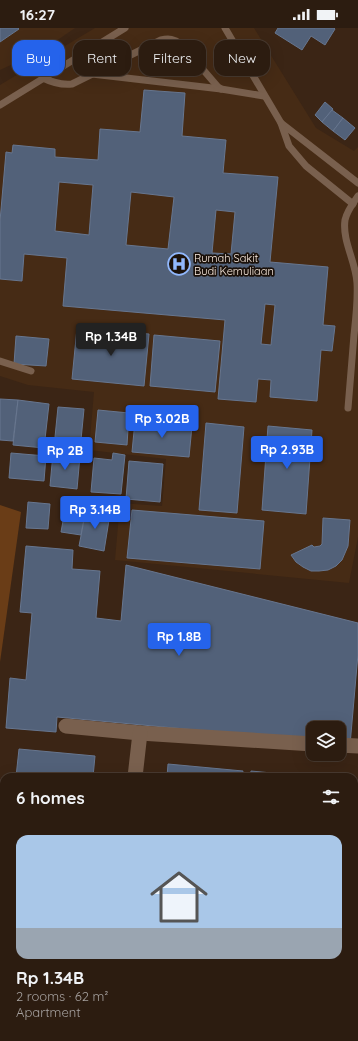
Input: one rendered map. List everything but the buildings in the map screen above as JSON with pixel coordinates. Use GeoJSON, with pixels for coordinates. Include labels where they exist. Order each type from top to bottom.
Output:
{"type":"FeatureCollection","features":[{"type":"Feature","properties":{"kind":"street"},"geometry":{"type":"LineString","coordinates":[[66,726],[140,733],[306,744]]}},
{"type":"Feature","properties":{"kind":"street"},"geometry":{"type":"LineString","coordinates":[[135,773],[140,733]]}},
{"type":"Feature","properties":{"kind":"street"},"geometry":{"type":"LineString","coordinates":[[346,745],[358,746]]}},
{"type":"Feature","properties":{"kind":"lane"},"geometry":{"type":"LineString","coordinates":[[0,105],[124,28]]}},
{"type":"Feature","properties":{"kind":"lane"},"geometry":{"type":"LineString","coordinates":[[225,28],[281,123],[289,146],[306,166],[353,204]]}},
{"type":"Feature","properties":{"kind":"lane"},"geometry":{"type":"LineString","coordinates":[[131,55],[161,40],[168,38],[175,40],[181,44],[221,89]]}},
{"type":"Feature","properties":{"kind":"lane"},"geometry":{"type":"LineString","coordinates":[[43,78],[63,85],[72,84],[88,76]]}},
{"type":"Feature","properties":{"kind":"lane"},"geometry":{"type":"LineString","coordinates":[[109,76],[221,89],[264,96]]}},
{"type":"Feature","properties":{"kind":"lane"},"geometry":{"type":"LineString","coordinates":[[281,123],[358,184]]}},
{"type":"Feature","properties":{"kind":"lane"},"geometry":{"type":"LineString","coordinates":[[348,408],[357,302],[357,281],[355,266],[346,237],[345,220],[358,196]]}},
{"type":"Feature","properties":{"kind":"lane"},"geometry":{"type":"LineString","coordinates":[[0,362],[31,371]]}},
{"type":"Feature","properties":{"kind":"shaded area"},"geometry":{"type":"Polygon","coordinates":[[[0,28],[75,28],[58,40],[12,40],[12,64],[0,70],[0,28]]]}},
{"type":"Feature","properties":{"kind":"shaded area","name":"Rumah Sakit Budi Kemuliaan"},"geometry":{"type":"Polygon","coordinates":[[[95,28],[254,28],[261,40],[214,40],[214,76],[270,76],[270,54],[316,128],[354,151],[358,147],[358,537],[349,583],[115,560],[120,503],[162,506],[166,459],[89,450],[94,392],[28,385],[0,376],[0,85],[15,76],[65,76],[65,46],[73,41],[73,76],[131,76],[131,40],[75,40],[95,28]]]}},
{"type":"Feature","properties":{"kind":"shaded area"},"geometry":{"type":"Polygon","coordinates":[[[0,505],[21,512],[0,662],[0,505]]]}},
{"type":"Feature","properties":{"kind":"place","name":"Rumah Sakit Budi Kemuliaan"},"geometry":{"type":"Point","coordinates":[179,264]}}]}
